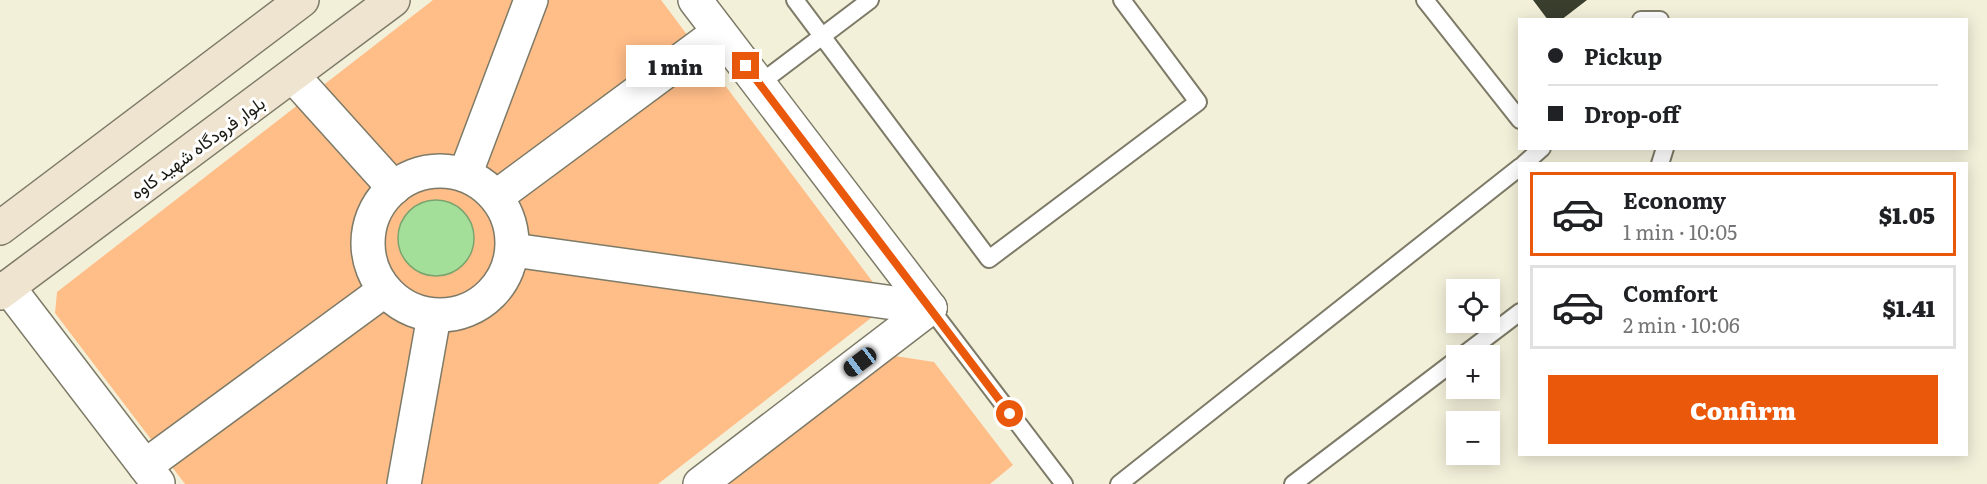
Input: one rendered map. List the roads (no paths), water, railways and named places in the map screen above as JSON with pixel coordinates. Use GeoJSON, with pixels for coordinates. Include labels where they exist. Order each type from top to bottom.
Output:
{"type":"FeatureCollection","features":[{"type":"Feature","properties":{"kind":"main road"},"geometry":{"type":"LineString","coordinates":[[0,228],[302,0]]}},
{"type":"Feature","properties":{"kind":"main road","name":"بلوار فرودگاه شهید کاوه"},"geometry":{"type":"LineString","coordinates":[[4,290],[393,0]]}},
{"type":"Feature","properties":{"kind":"street"},"geometry":{"type":"LineString","coordinates":[[465,175],[531,0]]}},
{"type":"Feature","properties":{"kind":"street"},"geometry":{"type":"LineString","coordinates":[[695,0],[930,308]]}},
{"type":"Feature","properties":{"kind":"street"},"geometry":{"type":"LineString","coordinates":[[496,197],[719,32]]}},
{"type":"Feature","properties":{"kind":"street"},"geometry":{"type":"LineString","coordinates":[[293,76],[394,188]]}},
{"type":"Feature","properties":{"kind":"street"},"geometry":{"type":"LineString","coordinates":[[447,171],[465,175],[482,184],[496,197],[506,213],[512,231],[513,250],[508,268],[500,285],[487,299],[471,309],[434,316],[415,312],[399,303],[385,290],[375,274],[369,256],[368,237],[372,219],[381,202],[394,188],[410,178],[428,172],[447,171]]}},
{"type":"Feature","properties":{"kind":"street"},"geometry":{"type":"LineString","coordinates":[[513,250],[930,308]]}},
{"type":"Feature","properties":{"kind":"street"},"geometry":{"type":"LineString","coordinates":[[4,290],[152,475],[385,290]]}},
{"type":"Feature","properties":{"kind":"street"},"geometry":{"type":"LineString","coordinates":[[700,484],[930,308]]}},
{"type":"Feature","properties":{"kind":"street"},"geometry":{"type":"LineString","coordinates":[[404,484],[434,316]]}},
{"type":"Feature","properties":{"kind":"lane"},"geometry":{"type":"LineString","coordinates":[[795,0],[989,259],[1198,102],[1122,0]]}},
{"type":"Feature","properties":{"kind":"lane"},"geometry":{"type":"LineString","coordinates":[[759,84],[870,0]]}},
{"type":"Feature","properties":{"kind":"lane"},"geometry":{"type":"LineString","coordinates":[[1425,0],[1518,117]]}},
{"type":"Feature","properties":{"kind":"lane"},"geometry":{"type":"LineString","coordinates":[[1526,162],[1540,150]]}},
{"type":"Feature","properties":{"kind":"lane"},"geometry":{"type":"LineString","coordinates":[[1119,484],[1518,169]]}},
{"type":"Feature","properties":{"kind":"lane"},"geometry":{"type":"LineString","coordinates":[[930,308],[1064,484]]}},
{"type":"Feature","properties":{"kind":"lane"},"geometry":{"type":"LineString","coordinates":[[1476,345],[1518,314]]}},
{"type":"Feature","properties":{"kind":"lane"},"geometry":{"type":"LineString","coordinates":[[1293,484],[1446,368]]}}]}
